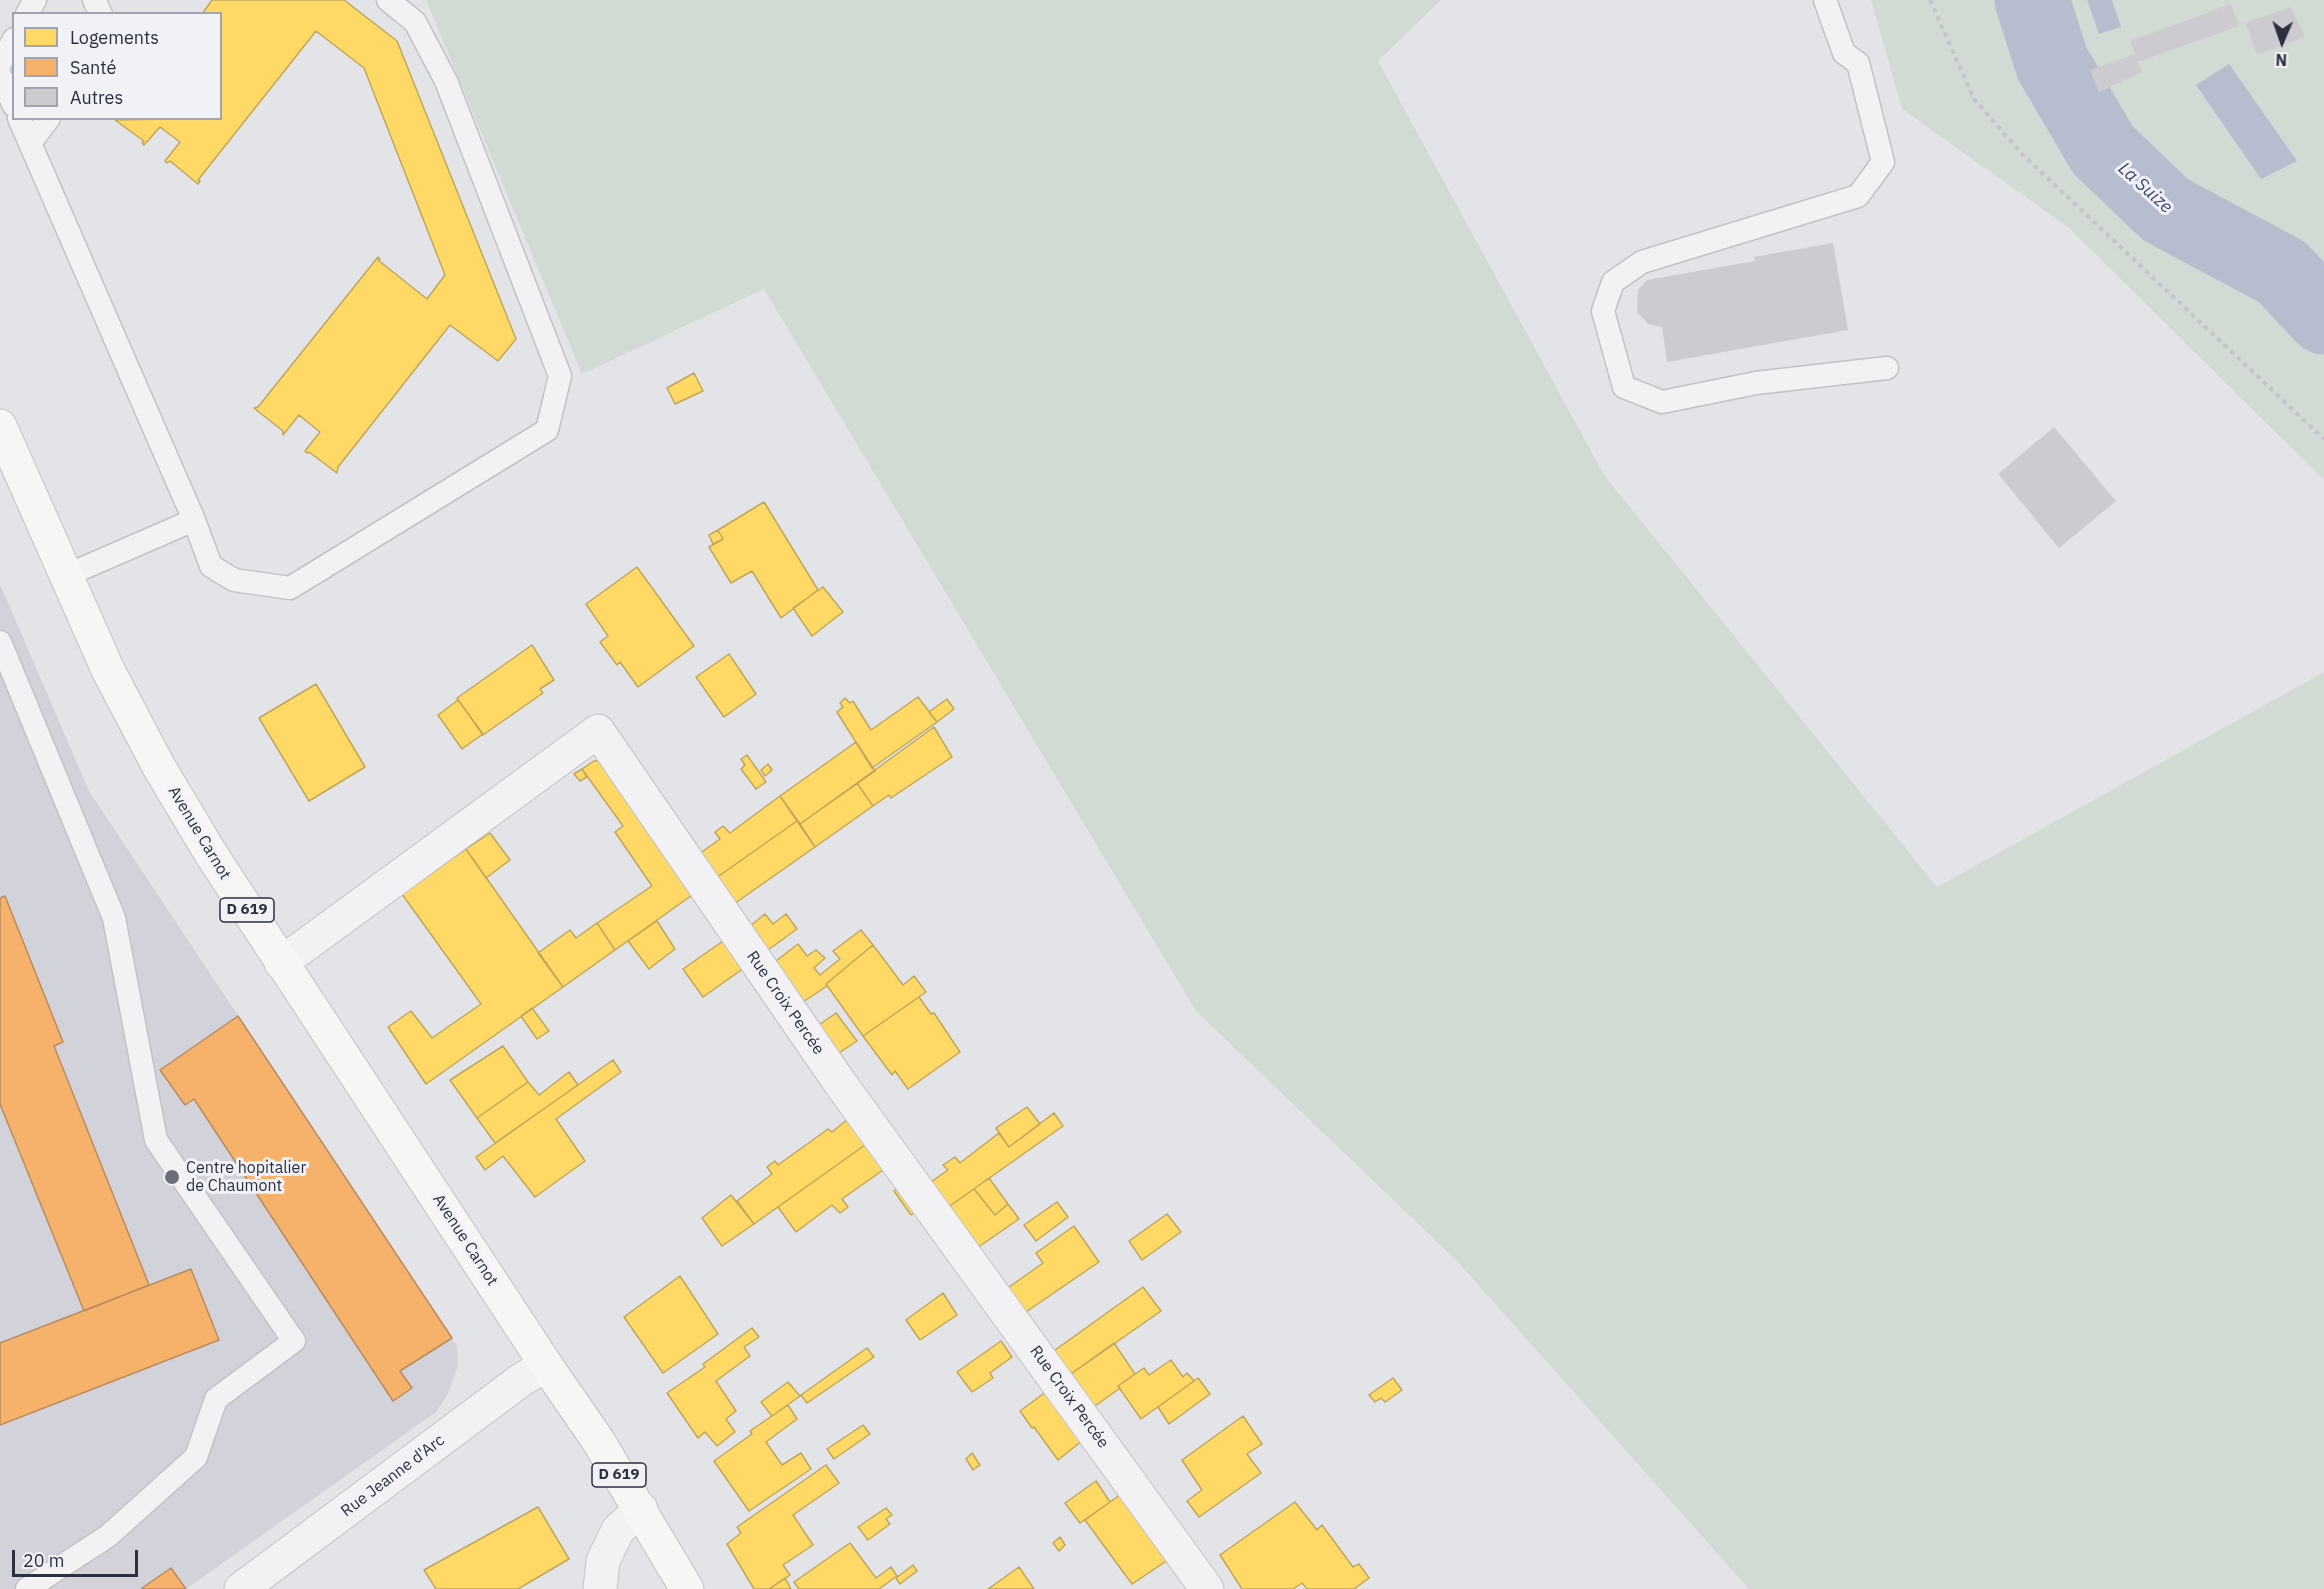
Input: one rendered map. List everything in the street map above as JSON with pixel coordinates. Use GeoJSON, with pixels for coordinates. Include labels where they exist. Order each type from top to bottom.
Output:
{"type":"FeatureCollection","features":[{"type":"Feature","properties":{"kind":"main road","name":"Avenue Carnot"},"geometry":{"type":"LineString","coordinates":[[0,426],[108,670],[159,767],[210,854],[546,1365]]}},
{"type":"Feature","properties":{"kind":"main road","name":"D 619"},"geometry":{"type":"LineString","coordinates":[[546,1365],[599,1442],[687,1589]]}},
{"type":"Feature","properties":{"kind":"street","name":"Rue Croix Percée"},"geometry":{"type":"LineString","coordinates":[[281,963],[598,731],[840,1083],[1207,1589]]}},
{"type":"Feature","properties":{"kind":"street","name":"Rue Jeanne d'Arc"},"geometry":{"type":"LineString","coordinates":[[241,1589],[521,1380],[546,1365]]}},
{"type":"Feature","properties":{"kind":"street"},"geometry":{"type":"LineString","coordinates":[[600,1589],[603,1561],[618,1530],[641,1509]]}},
{"type":"Feature","properties":{"kind":"lane"},"geometry":{"type":"LineString","coordinates":[[20,120],[194,520],[211,566],[234,580],[290,588],[547,430],[560,376],[446,81],[415,22],[388,0]]}},
{"type":"Feature","properties":{"kind":"lane"},"geometry":{"type":"LineString","coordinates":[[1825,0],[1844,53],[1858,63],[1883,162],[1858,196],[1642,262],[1613,282],[1603,311],[1624,387],[1662,402],[1756,383],[1887,368]]}},
{"type":"Feature","properties":{"kind":"lane"},"geometry":{"type":"LineString","coordinates":[[0,64],[12,43]]}},
{"type":"Feature","properties":{"kind":"lane"},"geometry":{"type":"LineString","coordinates":[[0,75],[12,102]]}},
{"type":"Feature","properties":{"kind":"lane"},"geometry":{"type":"LineString","coordinates":[[30,142],[47,120]]}},
{"type":"Feature","properties":{"kind":"lane"},"geometry":{"type":"LineString","coordinates":[[65,576],[194,520]]}},
{"type":"Feature","properties":{"kind":"lane"},"geometry":{"type":"LineString","coordinates":[[0,642],[114,918],[156,1140],[294,1341],[216,1400],[196,1457],[108,1536],[27,1589]]}},
{"type":"Feature","properties":{"kind":"path"},"geometry":{"type":"LineString","coordinates":[[1930,0],[1974,99],[2021,153],[2324,439]]}},
{"type":"Feature","properties":{"kind":"shaded area"},"geometry":{"type":"Polygon","coordinates":[[[426,0],[1441,0],[1378,61],[1604,475],[1937,887],[2324,672],[2324,1589],[1749,1589],[1458,1262],[1196,1011],[764,289],[582,374],[426,0]]]}},
{"type":"Feature","properties":{"kind":"shaded area"},"geometry":{"type":"Polygon","coordinates":[[[1871,0],[2324,0],[2324,480],[2068,227],[1902,109],[1871,0]]]}},
{"type":"Feature","properties":{"kind":"shaded area","name":"Centre hopitalier de Chaumont"},"geometry":{"type":"Polygon","coordinates":[[[0,584],[89,791],[457,1346],[458,1366],[448,1394],[436,1412],[186,1589],[0,1589],[0,584]]]}},
{"type":"Feature","properties":{"kind":"water"},"geometry":{"type":"Polygon","coordinates":[[[2087,0],[2112,0],[2121,27],[2099,34],[2087,0]]]}},
{"type":"Feature","properties":{"kind":"water"},"geometry":{"type":"Polygon","coordinates":[[[2229,64],[2297,161],[2261,179],[2196,85],[2229,64]]]}},
{"type":"Feature","properties":{"kind":"building: Logements"},"geometry":{"type":"Polygon","coordinates":[[[212,0],[344,0],[397,41],[516,339],[498,361],[450,325],[338,467],[337,473],[305,451],[320,432],[299,415],[283,435],[283,431],[254,408],[258,407],[378,257],[380,259],[378,260],[427,299],[445,275],[364,68],[316,31],[198,180],[200,181],[198,184],[170,161],[167,163],[165,161],[180,142],[160,127],[144,145],[142,143],[144,141],[115,120],[222,120],[222,12],[203,12],[212,0]]]}},
{"type":"Feature","properties":{"kind":"building: Logements"},"geometry":{"type":"Polygon","coordinates":[[[694,373],[703,391],[675,404],[667,388],[694,373]]]}},
{"type":"Feature","properties":{"kind":"building: Logements"},"geometry":{"type":"Polygon","coordinates":[[[764,502],[818,590],[781,618],[752,571],[731,583],[709,547],[723,539],[718,530],[764,502]]]}},
{"type":"Feature","properties":{"kind":"building: Logements"},"geometry":{"type":"Polygon","coordinates":[[[718,530],[723,539],[713,544],[709,535],[718,530]]]}},
{"type":"Feature","properties":{"kind":"building: Logements"},"geometry":{"type":"Polygon","coordinates":[[[637,567],[694,646],[638,687],[620,662],[617,665],[600,642],[608,636],[586,604],[637,567]]]}},
{"type":"Feature","properties":{"kind":"building: Logements"},"geometry":{"type":"Polygon","coordinates":[[[823,587],[843,612],[812,636],[793,608],[823,587]]]}},
{"type":"Feature","properties":{"kind":"building: Logements"},"geometry":{"type":"Polygon","coordinates":[[[532,645],[554,680],[540,689],[543,693],[483,735],[457,698],[532,645]]]}},
{"type":"Feature","properties":{"kind":"building: Logements"},"geometry":{"type":"Polygon","coordinates":[[[729,654],[756,694],[724,717],[696,677],[729,654]]]}},
{"type":"Feature","properties":{"kind":"building: Logements"},"geometry":{"type":"Polygon","coordinates":[[[316,684],[365,767],[309,801],[259,718],[316,684]]]}},
{"type":"Feature","properties":{"kind":"building: Logements"},"geometry":{"type":"Polygon","coordinates":[[[918,697],[937,722],[872,768],[837,712],[843,707],[840,703],[845,698],[850,703],[853,701],[871,730],[918,697]]]}},
{"type":"Feature","properties":{"kind":"building: Logements"},"geometry":{"type":"Polygon","coordinates":[[[947,699],[954,709],[937,722],[929,712],[947,699]]]}},
{"type":"Feature","properties":{"kind":"building: Logements"},"geometry":{"type":"Polygon","coordinates":[[[458,700],[483,734],[462,749],[438,715],[458,700]]]}},
{"type":"Feature","properties":{"kind":"building: Logements"},"geometry":{"type":"Polygon","coordinates":[[[934,727],[952,757],[891,798],[889,795],[873,806],[857,783],[934,727]]]}},
{"type":"Feature","properties":{"kind":"building: Logements"},"geometry":{"type":"Polygon","coordinates":[[[856,742],[875,771],[800,824],[780,796],[856,742]]]}},
{"type":"Feature","properties":{"kind":"building: Logements"},"geometry":{"type":"Polygon","coordinates":[[[747,755],[766,782],[756,789],[741,769],[745,765],[741,759],[747,755]]]}},
{"type":"Feature","properties":{"kind":"building: Logements"},"geometry":{"type":"Polygon","coordinates":[[[603,760],[695,893],[615,950],[597,923],[652,886],[615,832],[623,826],[582,769],[594,761],[603,760]]]}},
{"type":"Feature","properties":{"kind":"building: Logements"},"geometry":{"type":"Polygon","coordinates":[[[768,764],[772,770],[765,776],[761,770],[768,764]]]}},
{"type":"Feature","properties":{"kind":"building: Logements"},"geometry":{"type":"Polygon","coordinates":[[[582,769],[587,777],[580,781],[574,774],[582,769]]]}},
{"type":"Feature","properties":{"kind":"building: Logements"},"geometry":{"type":"Polygon","coordinates":[[[857,783],[873,806],[815,847],[800,824],[857,783]]]}},
{"type":"Feature","properties":{"kind":"building: Logements"},"geometry":{"type":"Polygon","coordinates":[[[780,796],[797,821],[716,878],[699,854],[720,839],[715,832],[723,826],[730,833],[780,796]]]}},
{"type":"Feature","properties":{"kind":"building: Logements"},"geometry":{"type":"Polygon","coordinates":[[[797,821],[815,847],[734,904],[716,878],[797,821]]]}},
{"type":"Feature","properties":{"kind":"building: Logements"},"geometry":{"type":"Polygon","coordinates":[[[490,833],[510,860],[486,878],[466,849],[490,833]]]}},
{"type":"Feature","properties":{"kind":"building: Logements"},"geometry":{"type":"Polygon","coordinates":[[[466,849],[563,987],[426,1084],[388,1027],[411,1011],[432,1038],[481,1004],[402,894],[466,849]]]}},
{"type":"Feature","properties":{"kind":"building: Logements"},"geometry":{"type":"Polygon","coordinates":[[[765,914],[773,924],[786,914],[797,929],[768,950],[750,926],[765,914]]]}},
{"type":"Feature","properties":{"kind":"building: Logements"},"geometry":{"type":"Polygon","coordinates":[[[657,921],[675,949],[649,969],[628,941],[657,921]]]}},
{"type":"Feature","properties":{"kind":"building: Logements"},"geometry":{"type":"Polygon","coordinates":[[[597,923],[615,950],[563,987],[538,953],[570,930],[576,938],[597,923]]]}},
{"type":"Feature","properties":{"kind":"building: Logements"},"geometry":{"type":"Polygon","coordinates":[[[861,930],[873,945],[826,984],[827,986],[803,1002],[776,961],[798,944],[807,956],[816,950],[825,958],[814,968],[820,975],[840,959],[833,951],[861,930]]]}},
{"type":"Feature","properties":{"kind":"building: Logements"},"geometry":{"type":"Polygon","coordinates":[[[726,939],[747,966],[703,997],[683,969],[726,939]]]}},
{"type":"Feature","properties":{"kind":"building: Logements"},"geometry":{"type":"Polygon","coordinates":[[[873,945],[903,985],[914,976],[926,992],[863,1036],[826,984],[873,945]]]}},
{"type":"Feature","properties":{"kind":"building: Logements"},"geometry":{"type":"Polygon","coordinates":[[[919,997],[931,1014],[934,1013],[960,1052],[908,1089],[895,1071],[892,1075],[863,1036],[919,997]]]}},
{"type":"Feature","properties":{"kind":"building: Logements"},"geometry":{"type":"Polygon","coordinates":[[[532,1008],[549,1031],[537,1039],[521,1016],[532,1008]]]}},
{"type":"Feature","properties":{"kind":"building: Logements"},"geometry":{"type":"Polygon","coordinates":[[[836,1013],[857,1041],[839,1053],[819,1025],[836,1013]]]}},
{"type":"Feature","properties":{"kind":"building: Logements"},"geometry":{"type":"Polygon","coordinates":[[[503,1046],[528,1082],[477,1118],[450,1080],[503,1046]]]}},
{"type":"Feature","properties":{"kind":"building: Logements"},"geometry":{"type":"Polygon","coordinates":[[[613,1060],[621,1072],[556,1119],[585,1161],[535,1197],[503,1156],[485,1170],[476,1157],[613,1060]]]}},
{"type":"Feature","properties":{"kind":"building: Logements"},"geometry":{"type":"Polygon","coordinates":[[[569,1072],[578,1085],[495,1143],[477,1118],[528,1082],[539,1095],[569,1072]]]}},
{"type":"Feature","properties":{"kind":"building: Logements"},"geometry":{"type":"Polygon","coordinates":[[[1027,1107],[1040,1124],[1009,1147],[996,1128],[1027,1107]]]}},
{"type":"Feature","properties":{"kind":"building: Logements"},"geometry":{"type":"Polygon","coordinates":[[[1054,1113],[1063,1126],[947,1208],[931,1182],[948,1170],[943,1165],[955,1157],[960,1163],[999,1133],[1009,1147],[1054,1113]]]}},
{"type":"Feature","properties":{"kind":"building: Logements"},"geometry":{"type":"Polygon","coordinates":[[[848,1119],[865,1145],[754,1224],[737,1201],[772,1174],[767,1167],[775,1161],[778,1165],[828,1129],[832,1132],[848,1119]]]}},
{"type":"Feature","properties":{"kind":"building: Logements"},"geometry":{"type":"Polygon","coordinates":[[[865,1145],[883,1170],[842,1199],[848,1207],[840,1213],[832,1205],[796,1232],[778,1207],[865,1145]]]}},
{"type":"Feature","properties":{"kind":"building: Logements"},"geometry":{"type":"Polygon","coordinates":[[[989,1178],[1008,1204],[995,1215],[974,1189],[989,1178]]]}},
{"type":"Feature","properties":{"kind":"building: Logements"},"geometry":{"type":"Polygon","coordinates":[[[902,1185],[919,1209],[911,1215],[894,1191],[902,1185]]]}},
{"type":"Feature","properties":{"kind":"building: Logements"},"geometry":{"type":"Polygon","coordinates":[[[974,1189],[995,1215],[1008,1204],[1019,1219],[977,1248],[947,1208],[974,1189]]]}},
{"type":"Feature","properties":{"kind":"building: Logements"},"geometry":{"type":"Polygon","coordinates":[[[731,1195],[754,1224],[722,1246],[702,1218],[731,1195]]]}},
{"type":"Feature","properties":{"kind":"building: Logements"},"geometry":{"type":"Polygon","coordinates":[[[1057,1202],[1068,1217],[1036,1241],[1024,1225],[1057,1202]]]}},
{"type":"Feature","properties":{"kind":"building: Logements"},"geometry":{"type":"Polygon","coordinates":[[[1167,1214],[1181,1232],[1142,1260],[1129,1241],[1167,1214]]]}},
{"type":"Feature","properties":{"kind":"building: Logements"},"geometry":{"type":"Polygon","coordinates":[[[1074,1226],[1099,1262],[1023,1314],[1005,1290],[1043,1263],[1036,1253],[1074,1226]]]}},
{"type":"Feature","properties":{"kind":"building: Logements"},"geometry":{"type":"Polygon","coordinates":[[[680,1276],[718,1334],[663,1373],[624,1317],[680,1276]]]}},
{"type":"Feature","properties":{"kind":"building: Logements"},"geometry":{"type":"Polygon","coordinates":[[[1143,1287],[1161,1311],[1068,1376],[1051,1353],[1143,1287]]]}},
{"type":"Feature","properties":{"kind":"building: Logements"},"geometry":{"type":"Polygon","coordinates":[[[943,1293],[957,1315],[920,1340],[906,1320],[943,1293]]]}},
{"type":"Feature","properties":{"kind":"building: Logements"},"geometry":{"type":"Polygon","coordinates":[[[752,1328],[759,1337],[744,1347],[750,1356],[716,1381],[736,1411],[726,1419],[735,1432],[717,1446],[705,1432],[698,1438],[667,1393],[705,1367],[703,1364],[752,1328]]]}},
{"type":"Feature","properties":{"kind":"building: Logements"},"geometry":{"type":"Polygon","coordinates":[[[1001,1341],[1012,1357],[990,1373],[993,1378],[972,1392],[957,1372],[1001,1341]]]}},
{"type":"Feature","properties":{"kind":"building: Logements"},"geometry":{"type":"Polygon","coordinates":[[[1114,1343],[1135,1374],[1091,1409],[1068,1376],[1114,1343]]]}},
{"type":"Feature","properties":{"kind":"building: Logements"},"geometry":{"type":"Polygon","coordinates":[[[867,1348],[874,1357],[807,1403],[801,1395],[867,1348]]]}},
{"type":"Feature","properties":{"kind":"building: Logements"},"geometry":{"type":"Polygon","coordinates":[[[1171,1360],[1183,1377],[1187,1373],[1194,1381],[1141,1419],[1118,1386],[1144,1368],[1149,1375],[1171,1360]]]}},
{"type":"Feature","properties":{"kind":"building: Logements"},"geometry":{"type":"Polygon","coordinates":[[[1198,1378],[1210,1394],[1169,1424],[1158,1407],[1198,1378]]]}},
{"type":"Feature","properties":{"kind":"building: Logements"},"geometry":{"type":"Polygon","coordinates":[[[1393,1378],[1402,1390],[1385,1402],[1381,1398],[1375,1402],[1369,1395],[1393,1378]]]}},
{"type":"Feature","properties":{"kind":"building: Logements"},"geometry":{"type":"Polygon","coordinates":[[[788,1382],[800,1396],[772,1416],[761,1402],[788,1382]]]}},
{"type":"Feature","properties":{"kind":"building: Logements"},"geometry":{"type":"Polygon","coordinates":[[[1047,1391],[1083,1440],[1058,1460],[1020,1411],[1047,1391]]]}},
{"type":"Feature","properties":{"kind":"building: Logements"},"geometry":{"type":"Polygon","coordinates":[[[788,1405],[797,1419],[766,1442],[782,1465],[801,1453],[811,1469],[749,1511],[714,1461],[752,1434],[750,1431],[788,1405]]]}},
{"type":"Feature","properties":{"kind":"building: Logements"},"geometry":{"type":"Polygon","coordinates":[[[1243,1416],[1262,1444],[1247,1454],[1261,1473],[1199,1517],[1187,1501],[1202,1490],[1182,1460],[1243,1416]]]}},
{"type":"Feature","properties":{"kind":"building: Logements"},"geometry":{"type":"Polygon","coordinates":[[[863,1425],[870,1434],[834,1459],[827,1449],[863,1425]]]}},
{"type":"Feature","properties":{"kind":"building: Logements"},"geometry":{"type":"Polygon","coordinates":[[[972,1453],[980,1465],[973,1470],[966,1459],[972,1453]]]}},
{"type":"Feature","properties":{"kind":"building: Logements"},"geometry":{"type":"Polygon","coordinates":[[[826,1465],[839,1483],[793,1515],[813,1545],[783,1565],[790,1575],[769,1589],[754,1589],[727,1544],[741,1533],[737,1527],[826,1465]]]}},
{"type":"Feature","properties":{"kind":"building: Logements"},"geometry":{"type":"Polygon","coordinates":[[[1096,1481],[1110,1502],[1080,1523],[1065,1503],[1096,1481]]]}},
{"type":"Feature","properties":{"kind":"building: Logements"},"geometry":{"type":"Polygon","coordinates":[[[1121,1494],[1168,1560],[1132,1584],[1085,1520],[1121,1494]]]}},
{"type":"Feature","properties":{"kind":"building: Logements"},"geometry":{"type":"Polygon","coordinates":[[[1295,1502],[1317,1530],[1322,1525],[1353,1567],[1359,1564],[1369,1578],[1354,1589],[1307,1589],[1302,1583],[1293,1589],[1242,1589],[1220,1555],[1295,1502]]]}},
{"type":"Feature","properties":{"kind":"building: Logements"},"geometry":{"type":"Polygon","coordinates":[[[538,1507],[569,1559],[518,1589],[436,1589],[424,1570],[538,1507]]]}},
{"type":"Feature","properties":{"kind":"building: Logements"},"geometry":{"type":"Polygon","coordinates":[[[886,1508],[892,1515],[886,1519],[890,1524],[868,1540],[858,1527],[886,1508]]]}},
{"type":"Feature","properties":{"kind":"building: Logements"},"geometry":{"type":"Polygon","coordinates":[[[1060,1537],[1065,1545],[1059,1551],[1053,1543],[1060,1537]]]}},
{"type":"Feature","properties":{"kind":"building: Logements"},"geometry":{"type":"Polygon","coordinates":[[[850,1543],[876,1578],[891,1567],[897,1576],[879,1589],[799,1589],[794,1582],[850,1543]]]}},
{"type":"Feature","properties":{"kind":"building: Logements"},"geometry":{"type":"Polygon","coordinates":[[[913,1565],[917,1571],[900,1584],[896,1578],[913,1565]]]}},
{"type":"Feature","properties":{"kind":"building: Logements"},"geometry":{"type":"Polygon","coordinates":[[[1019,1567],[1034,1589],[988,1589],[1019,1567]]]}},
{"type":"Feature","properties":{"kind":"building: Logements"},"geometry":{"type":"Polygon","coordinates":[[[785,1578],[791,1589],[769,1589],[785,1578]]]}},
{"type":"Feature","properties":{"kind":"building: Santé"},"geometry":{"type":"Polygon","coordinates":[[[5,896],[63,1042],[54,1046],[149,1285],[84,1311],[0,1104],[0,898],[5,896]]]}},
{"type":"Feature","properties":{"kind":"building: Santé"},"geometry":{"type":"Polygon","coordinates":[[[238,1016],[452,1338],[400,1371],[412,1388],[393,1401],[194,1099],[185,1105],[160,1070],[238,1016]]]}},
{"type":"Feature","properties":{"kind":"building: Santé"},"geometry":{"type":"Polygon","coordinates":[[[191,1269],[219,1340],[0,1425],[0,1343],[191,1269]]]}},
{"type":"Feature","properties":{"kind":"building: Santé"},"geometry":{"type":"Polygon","coordinates":[[[171,1568],[186,1589],[142,1588],[171,1568]]]}},
{"type":"Feature","properties":{"kind":"building: Autres"},"geometry":{"type":"Polygon","coordinates":[[[2231,4],[2239,26],[2138,62],[2142,72],[2099,92],[2090,70],[2135,54],[2130,41],[2231,4]]]}},
{"type":"Feature","properties":{"kind":"building: Autres"},"geometry":{"type":"Polygon","coordinates":[[[2291,7],[2305,37],[2257,55],[2246,23],[2291,7]]]}},
{"type":"Feature","properties":{"kind":"building: Autres"},"geometry":{"type":"Polygon","coordinates":[[[1833,243],[1848,330],[1667,362],[1662,327],[1648,324],[1637,312],[1638,290],[1647,280],[1755,261],[1754,257],[1833,243]]]}},
{"type":"Feature","properties":{"kind":"building: Autres"},"geometry":{"type":"Polygon","coordinates":[[[2054,427],[2116,501],[2059,548],[1998,474],[2054,427]]]}},
{"type":"Feature","properties":{"kind":"waterway","name":"La Suize"},"geometry":{"type":"LineString","coordinates":[[2032,0],[2052,63],[2103,150],[2166,210],[2282,272],[2324,317]]}},
{"type":"Feature","properties":{"kind":"place","name":"Centre hopitalier de Chaumont"},"geometry":{"type":"Point","coordinates":[172,1177]}}]}
